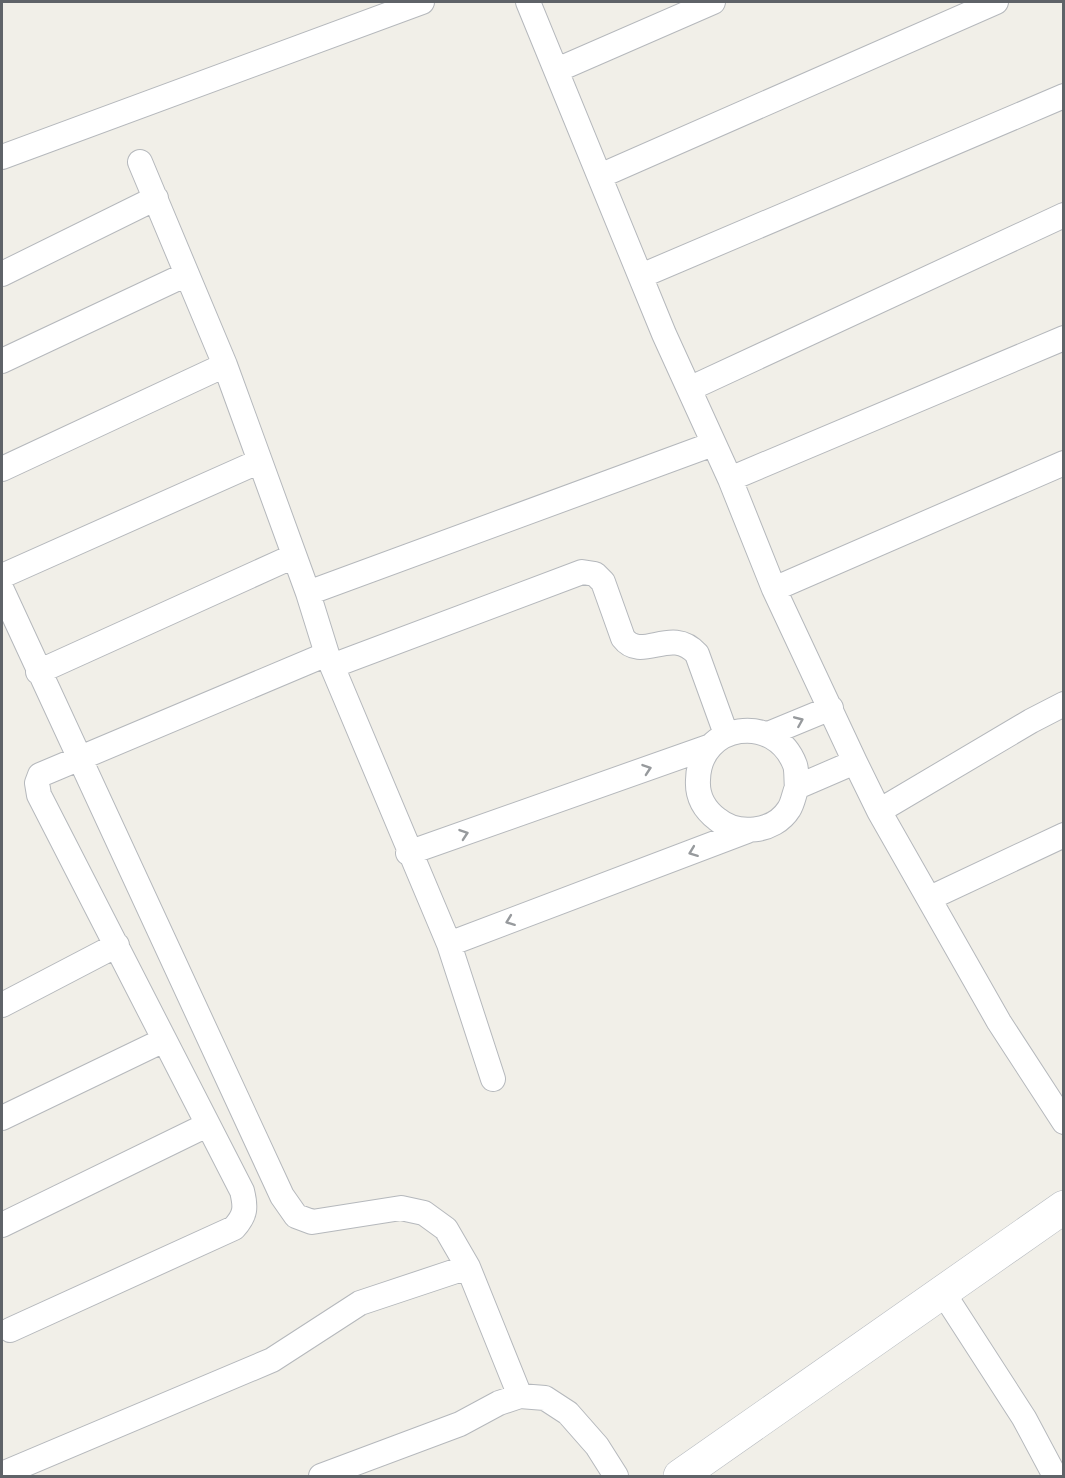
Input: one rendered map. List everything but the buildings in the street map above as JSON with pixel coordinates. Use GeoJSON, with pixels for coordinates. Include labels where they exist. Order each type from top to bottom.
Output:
{"type":"FeatureCollection","features":[{"type":"Feature","properties":{"kind":"main road"},"geometry":{"type":"LineString","coordinates":[[680,1476],[1064,1207]]}},
{"type":"Feature","properties":{"kind":"street"},"geometry":{"type":"LineString","coordinates":[[2,157],[422,2]]}},
{"type":"Feature","properties":{"kind":"street"},"geometry":{"type":"LineString","coordinates":[[528,2],[641,276],[730,479],[774,590],[855,762],[879,811],[999,1022],[1064,1122]]}},
{"type":"Feature","properties":{"kind":"street"},"geometry":{"type":"LineString","coordinates":[[557,70],[713,2]]}},
{"type":"Feature","properties":{"kind":"street"},"geometry":{"type":"LineString","coordinates":[[600,176],[996,2]]}},
{"type":"Feature","properties":{"kind":"street"},"geometry":{"type":"LineString","coordinates":[[641,276],[1064,96]]}},
{"type":"Feature","properties":{"kind":"street"},"geometry":{"type":"LineString","coordinates":[[140,162],[225,365],[308,593],[329,660],[408,853],[449,944],[493,1079]]}},
{"type":"Feature","properties":{"kind":"street"},"geometry":{"type":"LineString","coordinates":[[2,274],[156,198]]}},
{"type":"Feature","properties":{"kind":"street"},"geometry":{"type":"LineString","coordinates":[[689,389],[1064,215]]}},
{"type":"Feature","properties":{"kind":"street"},"geometry":{"type":"LineString","coordinates":[[2,361],[187,274]]}},
{"type":"Feature","properties":{"kind":"street"},"geometry":{"type":"LineString","coordinates":[[730,479],[1064,338]]}},
{"type":"Feature","properties":{"kind":"street"},"geometry":{"type":"LineString","coordinates":[[2,469],[225,365]]}},
{"type":"Feature","properties":{"kind":"street"},"geometry":{"type":"LineString","coordinates":[[308,593],[714,444]]}},
{"type":"Feature","properties":{"kind":"street"},"geometry":{"type":"LineString","coordinates":[[2,576],[260,461]]}},
{"type":"Feature","properties":{"kind":"street"},"geometry":{"type":"LineString","coordinates":[[774,590],[1064,463]]}},
{"type":"Feature","properties":{"kind":"street"},"geometry":{"type":"LineString","coordinates":[[38,672],[294,556]]}},
{"type":"Feature","properties":{"kind":"street"},"geometry":{"type":"LineString","coordinates":[[10,1330],[234,1228],[242,1219],[246,1207],[242,1191],[39,795],[37,783],[40,775],[329,660],[582,572],[595,574],[603,582],[622,639],[629,646],[637,648],[680,641],[689,645],[697,654],[717,741],[698,768],[697,790],[707,811],[725,826],[747,831]]}},
{"type":"Feature","properties":{"kind":"street"},"geometry":{"type":"LineString","coordinates":[[2,590],[282,1196],[296,1216],[312,1222],[400,1208],[424,1213],[446,1229],[468,1267],[520,1396]]}},
{"type":"Feature","properties":{"kind":"street"},"geometry":{"type":"LineString","coordinates":[[879,811],[1031,721],[1064,705]]}},
{"type":"Feature","properties":{"kind":"street"},"geometry":{"type":"LineString","coordinates":[[768,734],[831,708]]}},
{"type":"Feature","properties":{"kind":"street"},"geometry":{"type":"LineString","coordinates":[[408,853],[747,730],[768,734],[785,748],[795,766],[797,787],[789,810],[770,825],[747,831],[449,944]]}},
{"type":"Feature","properties":{"kind":"street"},"geometry":{"type":"LineString","coordinates":[[797,787],[855,762]]}},
{"type":"Feature","properties":{"kind":"street"},"geometry":{"type":"LineString","coordinates":[[930,898],[1064,835]]}},
{"type":"Feature","properties":{"kind":"street"},"geometry":{"type":"LineString","coordinates":[[2,1005],[117,945]]}},
{"type":"Feature","properties":{"kind":"street"},"geometry":{"type":"LineString","coordinates":[[2,1118],[164,1040]]}},
{"type":"Feature","properties":{"kind":"street"},"geometry":{"type":"LineString","coordinates":[[2,1225],[207,1125]]}},
{"type":"Feature","properties":{"kind":"street"},"geometry":{"type":"LineString","coordinates":[[2,1474],[272,1360],[360,1303],[468,1267]]}},
{"type":"Feature","properties":{"kind":"street"},"geometry":{"type":"LineString","coordinates":[[942,1291],[1024,1418],[1055,1476]]}},
{"type":"Feature","properties":{"kind":"street"},"geometry":{"type":"LineString","coordinates":[[321,1476],[460,1424],[499,1403],[520,1396],[545,1398],[568,1413],[597,1446],[616,1476]]}}]}
